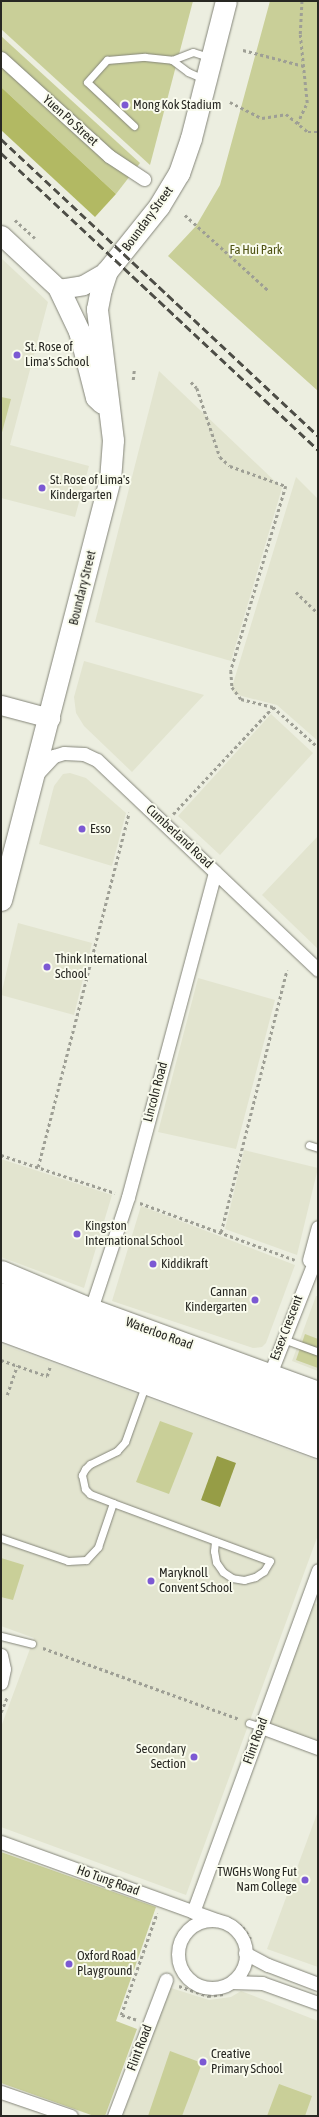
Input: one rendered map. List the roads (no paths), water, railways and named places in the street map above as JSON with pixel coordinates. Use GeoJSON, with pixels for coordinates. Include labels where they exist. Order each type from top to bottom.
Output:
{"type":"FeatureCollection","features":[{"type":"Feature","properties":{"kind":"highway","name":"Waterloo Road"},"geometry":{"type":"LineString","coordinates":[[1,1294],[315,1412]]}},
{"type":"Feature","properties":{"kind":"highway"},"geometry":{"type":"LineString","coordinates":[[1,1312],[315,1412]]}},
{"type":"Feature","properties":{"kind":"main road","name":"Boundary Street"},"geometry":{"type":"LineString","coordinates":[[1,900],[31,782],[50,718],[110,480],[113,440],[97,309],[107,271],[170,192],[185,158],[226,1]]}},
{"type":"Feature","properties":{"kind":"main road"},"geometry":{"type":"LineString","coordinates":[[1,235],[59,289],[78,331],[96,397],[110,412]]}},
{"type":"Feature","properties":{"kind":"main road","name":"Boundary Street"},"geometry":{"type":"LineString","coordinates":[[59,289],[82,284],[107,271]]}},
{"type":"Feature","properties":{"kind":"main road"},"geometry":{"type":"LineString","coordinates":[[1,705],[50,718]]}},
{"type":"Feature","properties":{"kind":"main road","name":"Waterloo Road"},"geometry":{"type":"LineString","coordinates":[[1,1271],[91,1309],[270,1374],[315,1412]]}},
{"type":"Feature","properties":{"kind":"main road"},"geometry":{"type":"LineString","coordinates":[[1,1330],[318,1447]]}},
{"type":"Feature","properties":{"kind":"street","name":"Yuen Po Street"},"geometry":{"type":"LineString","coordinates":[[1,58],[109,156],[144,179]]}},
{"type":"Feature","properties":{"kind":"street","name":"Cumberland Road"},"geometry":{"type":"LineString","coordinates":[[31,782],[54,756],[74,752],[91,756],[318,970]]}},
{"type":"Feature","properties":{"kind":"street","name":"Lincoln Road"},"geometry":{"type":"LineString","coordinates":[[91,1309],[128,1197],[215,872]]}},
{"type":"Feature","properties":{"kind":"street","name":"Essex Crescent"},"geometry":{"type":"LineString","coordinates":[[305,1282],[318,1227]]}},
{"type":"Feature","properties":{"kind":"street","name":"Essex Crescent"},"geometry":{"type":"LineString","coordinates":[[270,1374],[318,1252]]}},
{"type":"Feature","properties":{"kind":"street","name":"Flint Road"},"geometry":{"type":"LineString","coordinates":[[193,1912],[249,1761],[255,1725],[314,1597],[318,1570]]}},
{"type":"Feature","properties":{"kind":"street"},"geometry":{"type":"LineString","coordinates":[[1,1655],[4,1669],[1,1683]]}},
{"type":"Feature","properties":{"kind":"street"},"geometry":{"type":"LineString","coordinates":[[255,1725],[318,1748]]}},
{"type":"Feature","properties":{"kind":"street","name":"Ho Tung Road"},"geometry":{"type":"LineString","coordinates":[[1,1842],[193,1912],[220,1918]]}},
{"type":"Feature","properties":{"kind":"street"},"geometry":{"type":"LineString","coordinates":[[318,1984],[268,1965],[249,1948],[233,1928],[220,1918],[195,1925],[187,1932],[178,1951],[179,1962],[183,1972],[196,1985],[215,1988],[232,1982],[262,1983],[318,2003]]}},
{"type":"Feature","properties":{"kind":"street"},"geometry":{"type":"LineString","coordinates":[[232,1982],[243,1967],[249,1948]]}},
{"type":"Feature","properties":{"kind":"street","name":"Flint Road"},"geometry":{"type":"LineString","coordinates":[[114,2116],[166,1980]]}},
{"type":"Feature","properties":{"kind":"street"},"geometry":{"type":"LineString","coordinates":[[1,2092],[72,2116]]}},
{"type":"Feature","properties":{"kind":"lane"},"geometry":{"type":"LineString","coordinates":[[134,126],[87,82],[107,60],[145,58],[172,60],[193,52],[212,58]]}},
{"type":"Feature","properties":{"kind":"lane"},"geometry":{"type":"LineString","coordinates":[[172,60],[188,72],[206,80]]}},
{"type":"Feature","properties":{"kind":"lane"},"geometry":{"type":"LineString","coordinates":[[309,1145],[318,1148]]}},
{"type":"Feature","properties":{"kind":"lane"},"geometry":{"type":"LineString","coordinates":[[283,1339],[318,1352]]}},
{"type":"Feature","properties":{"kind":"lane"},"geometry":{"type":"LineString","coordinates":[[146,1384],[125,1442],[108,1458],[90,1464],[82,1475],[85,1489],[90,1494],[113,1503],[270,1561],[264,1571],[255,1577],[244,1580],[232,1578],[223,1572],[216,1562],[214,1551],[215,1541]]}},
{"type":"Feature","properties":{"kind":"lane"},"geometry":{"type":"LineString","coordinates":[[1,1538],[68,1561],[86,1560],[98,1546],[113,1503]]}},
{"type":"Feature","properties":{"kind":"lane"},"geometry":{"type":"LineString","coordinates":[[1,1636],[32,1644]]}},
{"type":"Feature","properties":{"kind":"railway"},"geometry":{"type":"LineString","coordinates":[[1,139],[318,436]]}},
{"type":"Feature","properties":{"kind":"railway"},"geometry":{"type":"LineString","coordinates":[[1,153],[318,450]]}},
{"type":"Feature","properties":{"kind":"place","name":"Mong Kok Stadium"},"geometry":{"type":"Point","coordinates":[125,105]}},
{"type":"Feature","properties":{"kind":"place","name":"St. Rose of Lima's School"},"geometry":{"type":"Point","coordinates":[17,355]}},
{"type":"Feature","properties":{"kind":"place","name":"St. Rose of Lima's Kindergarten"},"geometry":{"type":"Point","coordinates":[42,488]}},
{"type":"Feature","properties":{"kind":"place","name":"Esso"},"geometry":{"type":"Point","coordinates":[82,829]}},
{"type":"Feature","properties":{"kind":"place","name":"Think International School"},"geometry":{"type":"Point","coordinates":[47,967]}},
{"type":"Feature","properties":{"kind":"place","name":"Kingston International School"},"geometry":{"type":"Point","coordinates":[77,1234]}},
{"type":"Feature","properties":{"kind":"place","name":"Kiddikraft"},"geometry":{"type":"Point","coordinates":[153,1264]}},
{"type":"Feature","properties":{"kind":"place","name":"Cannan Kindergarten"},"geometry":{"type":"Point","coordinates":[255,1300]}},
{"type":"Feature","properties":{"kind":"place","name":"Maryknoll Convent School"},"geometry":{"type":"Point","coordinates":[151,1581]}},
{"type":"Feature","properties":{"kind":"place","name":"Secondary Section"},"geometry":{"type":"Point","coordinates":[194,1757]}},
{"type":"Feature","properties":{"kind":"place","name":"TWGHs Wong Fut Nam College"},"geometry":{"type":"Point","coordinates":[305,1880]}},
{"type":"Feature","properties":{"kind":"place","name":"Oxford Road Playground"},"geometry":{"type":"Point","coordinates":[69,1964]}},
{"type":"Feature","properties":{"kind":"place","name":"Creative Primary School"},"geometry":{"type":"Point","coordinates":[203,2062]}},
{"type":"Feature","properties":{"kind":"park label","name":"Fa Hui Park"},"geometry":{"type":"Point","coordinates":[256,250]}}]}
